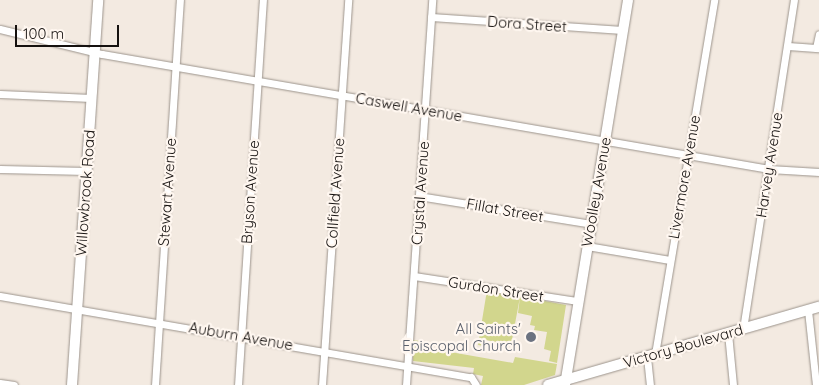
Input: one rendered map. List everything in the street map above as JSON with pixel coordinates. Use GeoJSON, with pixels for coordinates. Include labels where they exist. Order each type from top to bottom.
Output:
{"type":"FeatureCollection","features":[{"type":"Feature","properties":{"kind":"street","name":"Willowbrook Road"},"geometry":{"type":"LineString","coordinates":[[72,385],[98,0]]}},
{"type":"Feature","properties":{"kind":"street","name":"Stewart Avenue"},"geometry":{"type":"LineString","coordinates":[[155,385],[180,0]]}},
{"type":"Feature","properties":{"kind":"street","name":"Bryson Avenue"},"geometry":{"type":"LineString","coordinates":[[238,385],[263,0]]}},
{"type":"Feature","properties":{"kind":"street","name":"Collfield Avenue"},"geometry":{"type":"LineString","coordinates":[[322,385],[348,0]]}},
{"type":"Feature","properties":{"kind":"street","name":"Crystal Avenue"},"geometry":{"type":"LineString","coordinates":[[406,385],[432,0]]}},
{"type":"Feature","properties":{"kind":"street","name":"Woolley Avenue"},"geometry":{"type":"LineString","coordinates":[[564,382],[628,0]]}},
{"type":"Feature","properties":{"kind":"street","name":"Livermore Avenue"},"geometry":{"type":"LineString","coordinates":[[650,385],[651,355],[670,260],[714,0]]}},
{"type":"Feature","properties":{"kind":"street","name":"Harvey Avenue"},"geometry":{"type":"LineString","coordinates":[[743,329],[794,0]]}},
{"type":"Feature","properties":{"kind":"street","name":"Dora Street"},"geometry":{"type":"LineString","coordinates":[[431,17],[623,30]]}},
{"type":"Feature","properties":{"kind":"street","name":"Caswell Avenue"},"geometry":{"type":"LineString","coordinates":[[0,29],[94,53],[769,169],[819,172]]}},
{"type":"Feature","properties":{"kind":"street"},"geometry":{"type":"LineString","coordinates":[[788,46],[818,48],[819,34]]}},
{"type":"Feature","properties":{"kind":"street"},"geometry":{"type":"LineString","coordinates":[[0,94],[91,98]]}},
{"type":"Feature","properties":{"kind":"street"},"geometry":{"type":"LineString","coordinates":[[0,168],[86,171]]}},
{"type":"Feature","properties":{"kind":"street","name":"Fillat Street"},"geometry":{"type":"LineString","coordinates":[[420,196],[591,224]]}},
{"type":"Feature","properties":{"kind":"street"},"geometry":{"type":"LineString","coordinates":[[587,246],[670,260]]}},
{"type":"Feature","properties":{"kind":"street","name":"Gurdon Street"},"geometry":{"type":"LineString","coordinates":[[414,276],[578,302]]}},
{"type":"Feature","properties":{"kind":"street","name":"Auburn Avenue"},"geometry":{"type":"LineString","coordinates":[[0,296],[471,377],[476,385]]}},
{"type":"Feature","properties":{"kind":"street","name":"Victory Boulevard"},"geometry":{"type":"LineString","coordinates":[[548,385],[564,382],[819,307]]}},
{"type":"Feature","properties":{"kind":"street"},"geometry":{"type":"LineString","coordinates":[[808,310],[816,385]]}},
{"type":"Feature","properties":{"kind":"street"},"geometry":{"type":"LineString","coordinates":[[728,333],[733,385]]}},
{"type":"Feature","properties":{"kind":"street"},"geometry":{"type":"LineString","coordinates":[[0,382],[14,385]]}},
{"type":"Feature","properties":{"kind":"green space"},"geometry":{"type":"Polygon","coordinates":[[[487,290],[566,305],[557,363],[549,361],[551,351],[544,349],[547,332],[534,330],[535,326],[530,325],[532,316],[518,313],[520,297],[511,345],[486,340],[484,346],[478,345],[487,290]]]}},
{"type":"Feature","properties":{"kind":"green space"},"geometry":{"type":"Polygon","coordinates":[[[413,340],[420,341],[419,354],[422,341],[422,347],[513,363],[515,357],[557,364],[555,375],[524,385],[481,385],[483,376],[473,374],[474,368],[413,361],[413,340]]]}},
{"type":"Feature","properties":{"kind":"place","name":"All Saints' Episcopal Church"},"geometry":{"type":"Point","coordinates":[531,337]}}]}
